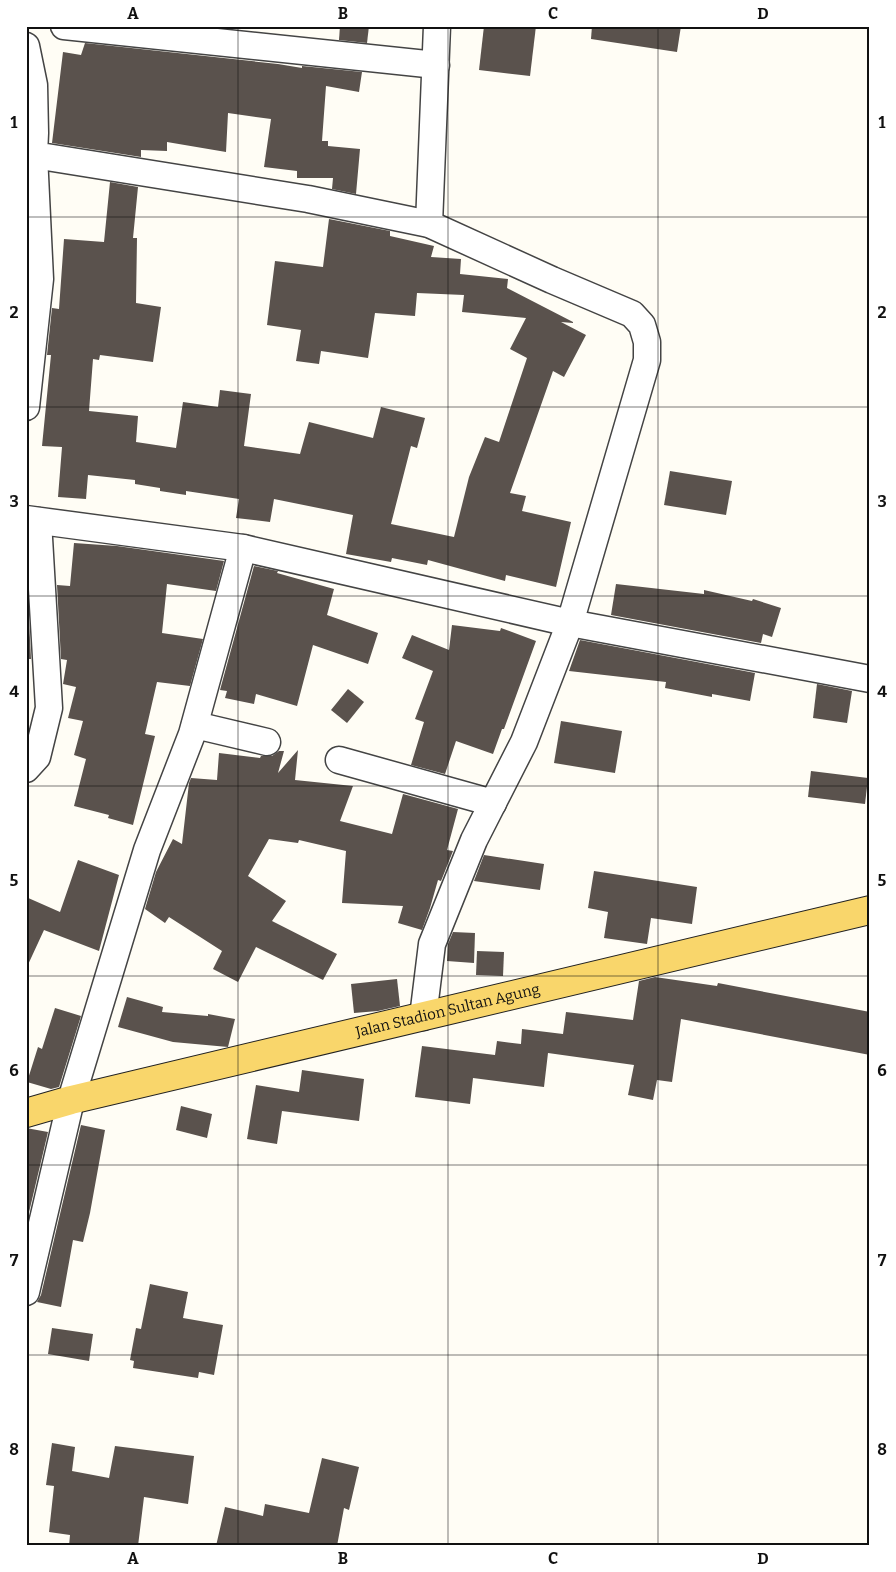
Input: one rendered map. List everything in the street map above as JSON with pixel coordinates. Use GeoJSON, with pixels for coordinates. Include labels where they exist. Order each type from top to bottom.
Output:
{"type":"FeatureCollection","features":[{"type":"Feature","properties":{"kind":"main road","name":"Jalan Stadion Sultan Agung"},"geometry":{"type":"LineString","coordinates":[[26,1113],[71,1100],[870,910]]}},
{"type":"Feature","properties":{"kind":"street"},"geometry":{"type":"LineString","coordinates":[[64,26],[436,65]]}},
{"type":"Feature","properties":{"kind":"street"},"geometry":{"type":"LineString","coordinates":[[429,224],[437,26]]}},
{"type":"Feature","properties":{"kind":"street"},"geometry":{"type":"LineString","coordinates":[[26,46],[35,133],[33,280],[26,407]]}},
{"type":"Feature","properties":{"kind":"street"},"geometry":{"type":"LineString","coordinates":[[34,155],[308,199],[429,224],[632,314],[642,325],[647,342],[647,360],[570,623],[524,742],[474,840],[432,944],[423,1017]]}},
{"type":"Feature","properties":{"kind":"street"},"geometry":{"type":"LineString","coordinates":[[26,769],[37,757],[49,708],[32,520],[243,548],[570,623],[870,679]]}},
{"type":"Feature","properties":{"kind":"street"},"geometry":{"type":"LineString","coordinates":[[26,1292],[71,1100],[146,850],[195,725],[243,548]]}},
{"type":"Feature","properties":{"kind":"street"},"geometry":{"type":"LineString","coordinates":[[195,725],[267,742]]}},
{"type":"Feature","properties":{"kind":"street"},"geometry":{"type":"LineString","coordinates":[[340,760],[493,803]]}},
{"type":"Feature","properties":{"kind":"building"},"geometry":{"type":"Polygon","coordinates":[[[340,26],[369,26],[367,43],[339,40],[340,26]]]}},
{"type":"Feature","properties":{"kind":"building"},"geometry":{"type":"Polygon","coordinates":[[[484,26],[536,26],[530,76],[479,70],[484,26]]]}},
{"type":"Feature","properties":{"kind":"building"},"geometry":{"type":"Polygon","coordinates":[[[592,26],[681,26],[677,52],[591,39],[592,26]]]}},
{"type":"Feature","properties":{"kind":"building"},"geometry":{"type":"Polygon","coordinates":[[[85,43],[302,68],[302,66],[362,72],[359,92],[326,86],[322,141],[328,141],[328,146],[360,149],[356,194],[332,189],[333,178],[297,178],[297,171],[264,167],[271,119],[228,113],[226,152],[167,142],[167,151],[141,150],[141,157],[52,143],[63,52],[81,55],[85,43]]]}},
{"type":"Feature","properties":{"kind":"building"},"geometry":{"type":"Polygon","coordinates":[[[110,182],[138,187],[133,238],[137,238],[136,303],[161,307],[153,362],[100,355],[99,360],[93,359],[89,411],[138,416],[136,442],[176,448],[183,402],[218,407],[220,390],[251,394],[244,446],[300,454],[309,422],[373,438],[381,407],[425,418],[417,448],[411,446],[391,524],[454,537],[469,477],[485,437],[499,442],[527,358],[510,349],[526,318],[462,312],[464,295],[417,293],[415,316],[375,313],[368,358],[321,351],[319,364],[296,361],[301,330],[267,325],[275,261],[323,267],[329,219],[390,231],[390,236],[434,246],[431,257],[461,259],[460,274],[508,279],[507,288],[573,322],[561,322],[586,335],[564,377],[553,371],[510,493],[526,496],[522,511],[571,522],[556,587],[506,575],[505,581],[428,560],[427,565],[392,558],[391,562],[346,554],[353,515],[274,499],[270,522],[236,518],[239,499],[186,491],[186,495],[160,491],[160,488],[135,484],[135,480],[88,475],[86,499],[58,497],[62,447],[42,446],[51,355],[47,355],[52,308],[59,309],[64,239],[104,242],[110,182]]]}},
{"type":"Feature","properties":{"kind":"building"},"geometry":{"type":"Polygon","coordinates":[[[670,471],[732,481],[726,515],[664,505],[670,471]]]}},
{"type":"Feature","properties":{"kind":"building"},"geometry":{"type":"Polygon","coordinates":[[[74,543],[117,546],[224,561],[216,591],[167,584],[162,633],[203,639],[190,686],[157,682],[145,734],[155,736],[133,825],[108,818],[109,815],[74,806],[86,759],[74,755],[83,721],[68,718],[76,687],[63,684],[67,660],[61,659],[57,585],[70,586],[74,543]]]}},
{"type":"Feature","properties":{"kind":"building"},"geometry":{"type":"Polygon","coordinates":[[[254,566],[278,571],[277,573],[334,589],[327,615],[378,633],[368,664],[313,645],[297,706],[256,694],[254,704],[225,698],[227,691],[220,690],[254,566]]]}},
{"type":"Feature","properties":{"kind":"building"},"geometry":{"type":"Polygon","coordinates":[[[27,582],[31,659],[26,659],[27,582]]]}},
{"type":"Feature","properties":{"kind":"building"},"geometry":{"type":"Polygon","coordinates":[[[616,584],[704,594],[704,590],[752,601],[753,599],[781,608],[772,637],[763,634],[761,643],[611,615],[616,584]]]}},
{"type":"Feature","properties":{"kind":"building"},"geometry":{"type":"Polygon","coordinates":[[[452,625],[500,631],[501,628],[536,641],[493,754],[456,741],[445,774],[411,765],[424,722],[415,719],[433,671],[402,658],[412,635],[449,650],[452,625]]]}},
{"type":"Feature","properties":{"kind":"building"},"geometry":{"type":"Polygon","coordinates":[[[580,640],[755,673],[750,701],[712,694],[712,697],[665,688],[666,682],[569,671],[580,640]]]}},
{"type":"Feature","properties":{"kind":"building"},"geometry":{"type":"Polygon","coordinates":[[[817,684],[852,691],[847,723],[813,718],[817,684]]]}},
{"type":"Feature","properties":{"kind":"building"},"geometry":{"type":"Polygon","coordinates":[[[348,689],[364,702],[347,723],[331,710],[348,689]]]}},
{"type":"Feature","properties":{"kind":"building"},"geometry":{"type":"Polygon","coordinates":[[[561,721],[622,731],[615,773],[554,763],[561,721]]]}},
{"type":"Feature","properties":{"kind":"building"},"geometry":{"type":"Polygon","coordinates":[[[298,750],[295,780],[353,786],[340,821],[392,834],[403,794],[458,809],[447,850],[453,851],[441,881],[438,880],[422,930],[398,923],[403,906],[342,903],[346,851],[299,840],[298,843],[269,839],[248,876],[286,901],[272,921],[337,954],[323,980],[256,947],[238,982],[213,969],[222,951],[169,917],[165,923],[145,909],[156,872],[173,839],[182,844],[191,778],[217,780],[219,753],[260,758],[261,756],[272,756],[279,751],[284,751],[278,773],[298,750]]]}},
{"type":"Feature","properties":{"kind":"building"},"geometry":{"type":"Polygon","coordinates":[[[811,771],[868,778],[865,804],[808,797],[811,771]]]}},
{"type":"Feature","properties":{"kind":"building"},"geometry":{"type":"Polygon","coordinates":[[[484,855],[544,864],[540,890],[474,881],[484,855]]]}},
{"type":"Feature","properties":{"kind":"building"},"geometry":{"type":"Polygon","coordinates":[[[78,860],[119,875],[99,951],[44,930],[26,969],[26,897],[60,912],[78,860]]]}},
{"type":"Feature","properties":{"kind":"building"},"geometry":{"type":"Polygon","coordinates":[[[594,871],[697,887],[692,924],[651,918],[647,944],[604,938],[608,912],[588,908],[594,871]]]}},
{"type":"Feature","properties":{"kind":"building"},"geometry":{"type":"Polygon","coordinates":[[[453,932],[475,933],[474,963],[447,961],[448,944],[453,932]]]}},
{"type":"Feature","properties":{"kind":"building"},"geometry":{"type":"Polygon","coordinates":[[[477,951],[504,952],[503,976],[476,975],[477,951]]]}},
{"type":"Feature","properties":{"kind":"building"},"geometry":{"type":"Polygon","coordinates":[[[655,977],[717,986],[718,983],[870,1012],[870,1055],[681,1019],[672,1082],[657,1080],[653,1100],[628,1095],[634,1065],[548,1053],[544,1087],[473,1078],[470,1104],[415,1097],[422,1046],[495,1055],[497,1041],[521,1044],[522,1029],[563,1034],[566,1012],[633,1020],[639,981],[655,977]]]}},
{"type":"Feature","properties":{"kind":"building"},"geometry":{"type":"Polygon","coordinates":[[[397,979],[400,1006],[378,1011],[354,1013],[351,984],[397,979]]]}},
{"type":"Feature","properties":{"kind":"building"},"geometry":{"type":"Polygon","coordinates":[[[127,997],[163,1007],[162,1012],[208,1016],[208,1014],[235,1019],[228,1047],[173,1042],[118,1027],[127,997]]]}},
{"type":"Feature","properties":{"kind":"building"},"geometry":{"type":"Polygon","coordinates":[[[55,1008],[81,1016],[59,1087],[51,1089],[27,1082],[38,1047],[42,1049],[55,1008]]]}},
{"type":"Feature","properties":{"kind":"building"},"geometry":{"type":"Polygon","coordinates":[[[302,1070],[364,1079],[359,1121],[282,1111],[277,1144],[247,1139],[256,1085],[299,1092],[302,1070]]]}},
{"type":"Feature","properties":{"kind":"building"},"geometry":{"type":"Polygon","coordinates":[[[181,1106],[212,1114],[207,1138],[176,1130],[181,1106]]]}},
{"type":"Feature","properties":{"kind":"building"},"geometry":{"type":"Polygon","coordinates":[[[81,1125],[105,1130],[83,1242],[73,1240],[61,1307],[37,1302],[41,1295],[81,1125]]]}},
{"type":"Feature","properties":{"kind":"building"},"geometry":{"type":"Polygon","coordinates":[[[26,1128],[48,1132],[26,1225],[26,1128]]]}},
{"type":"Feature","properties":{"kind":"building"},"geometry":{"type":"Polygon","coordinates":[[[150,1284],[188,1292],[183,1318],[223,1325],[214,1375],[199,1372],[198,1378],[133,1368],[134,1361],[130,1360],[136,1328],[141,1329],[150,1284]]]}},
{"type":"Feature","properties":{"kind":"building"},"geometry":{"type":"Polygon","coordinates":[[[52,1328],[93,1334],[89,1361],[48,1354],[52,1328]]]}},
{"type":"Feature","properties":{"kind":"building"},"geometry":{"type":"Polygon","coordinates":[[[52,1443],[75,1447],[72,1471],[109,1478],[115,1446],[194,1456],[188,1504],[144,1497],[138,1546],[69,1546],[70,1535],[49,1532],[54,1486],[46,1485],[52,1443]]]}},
{"type":"Feature","properties":{"kind":"building"},"geometry":{"type":"Polygon","coordinates":[[[322,1458],[359,1467],[349,1510],[344,1508],[337,1546],[216,1546],[225,1507],[263,1516],[265,1504],[309,1513],[322,1458]]]}}]}
